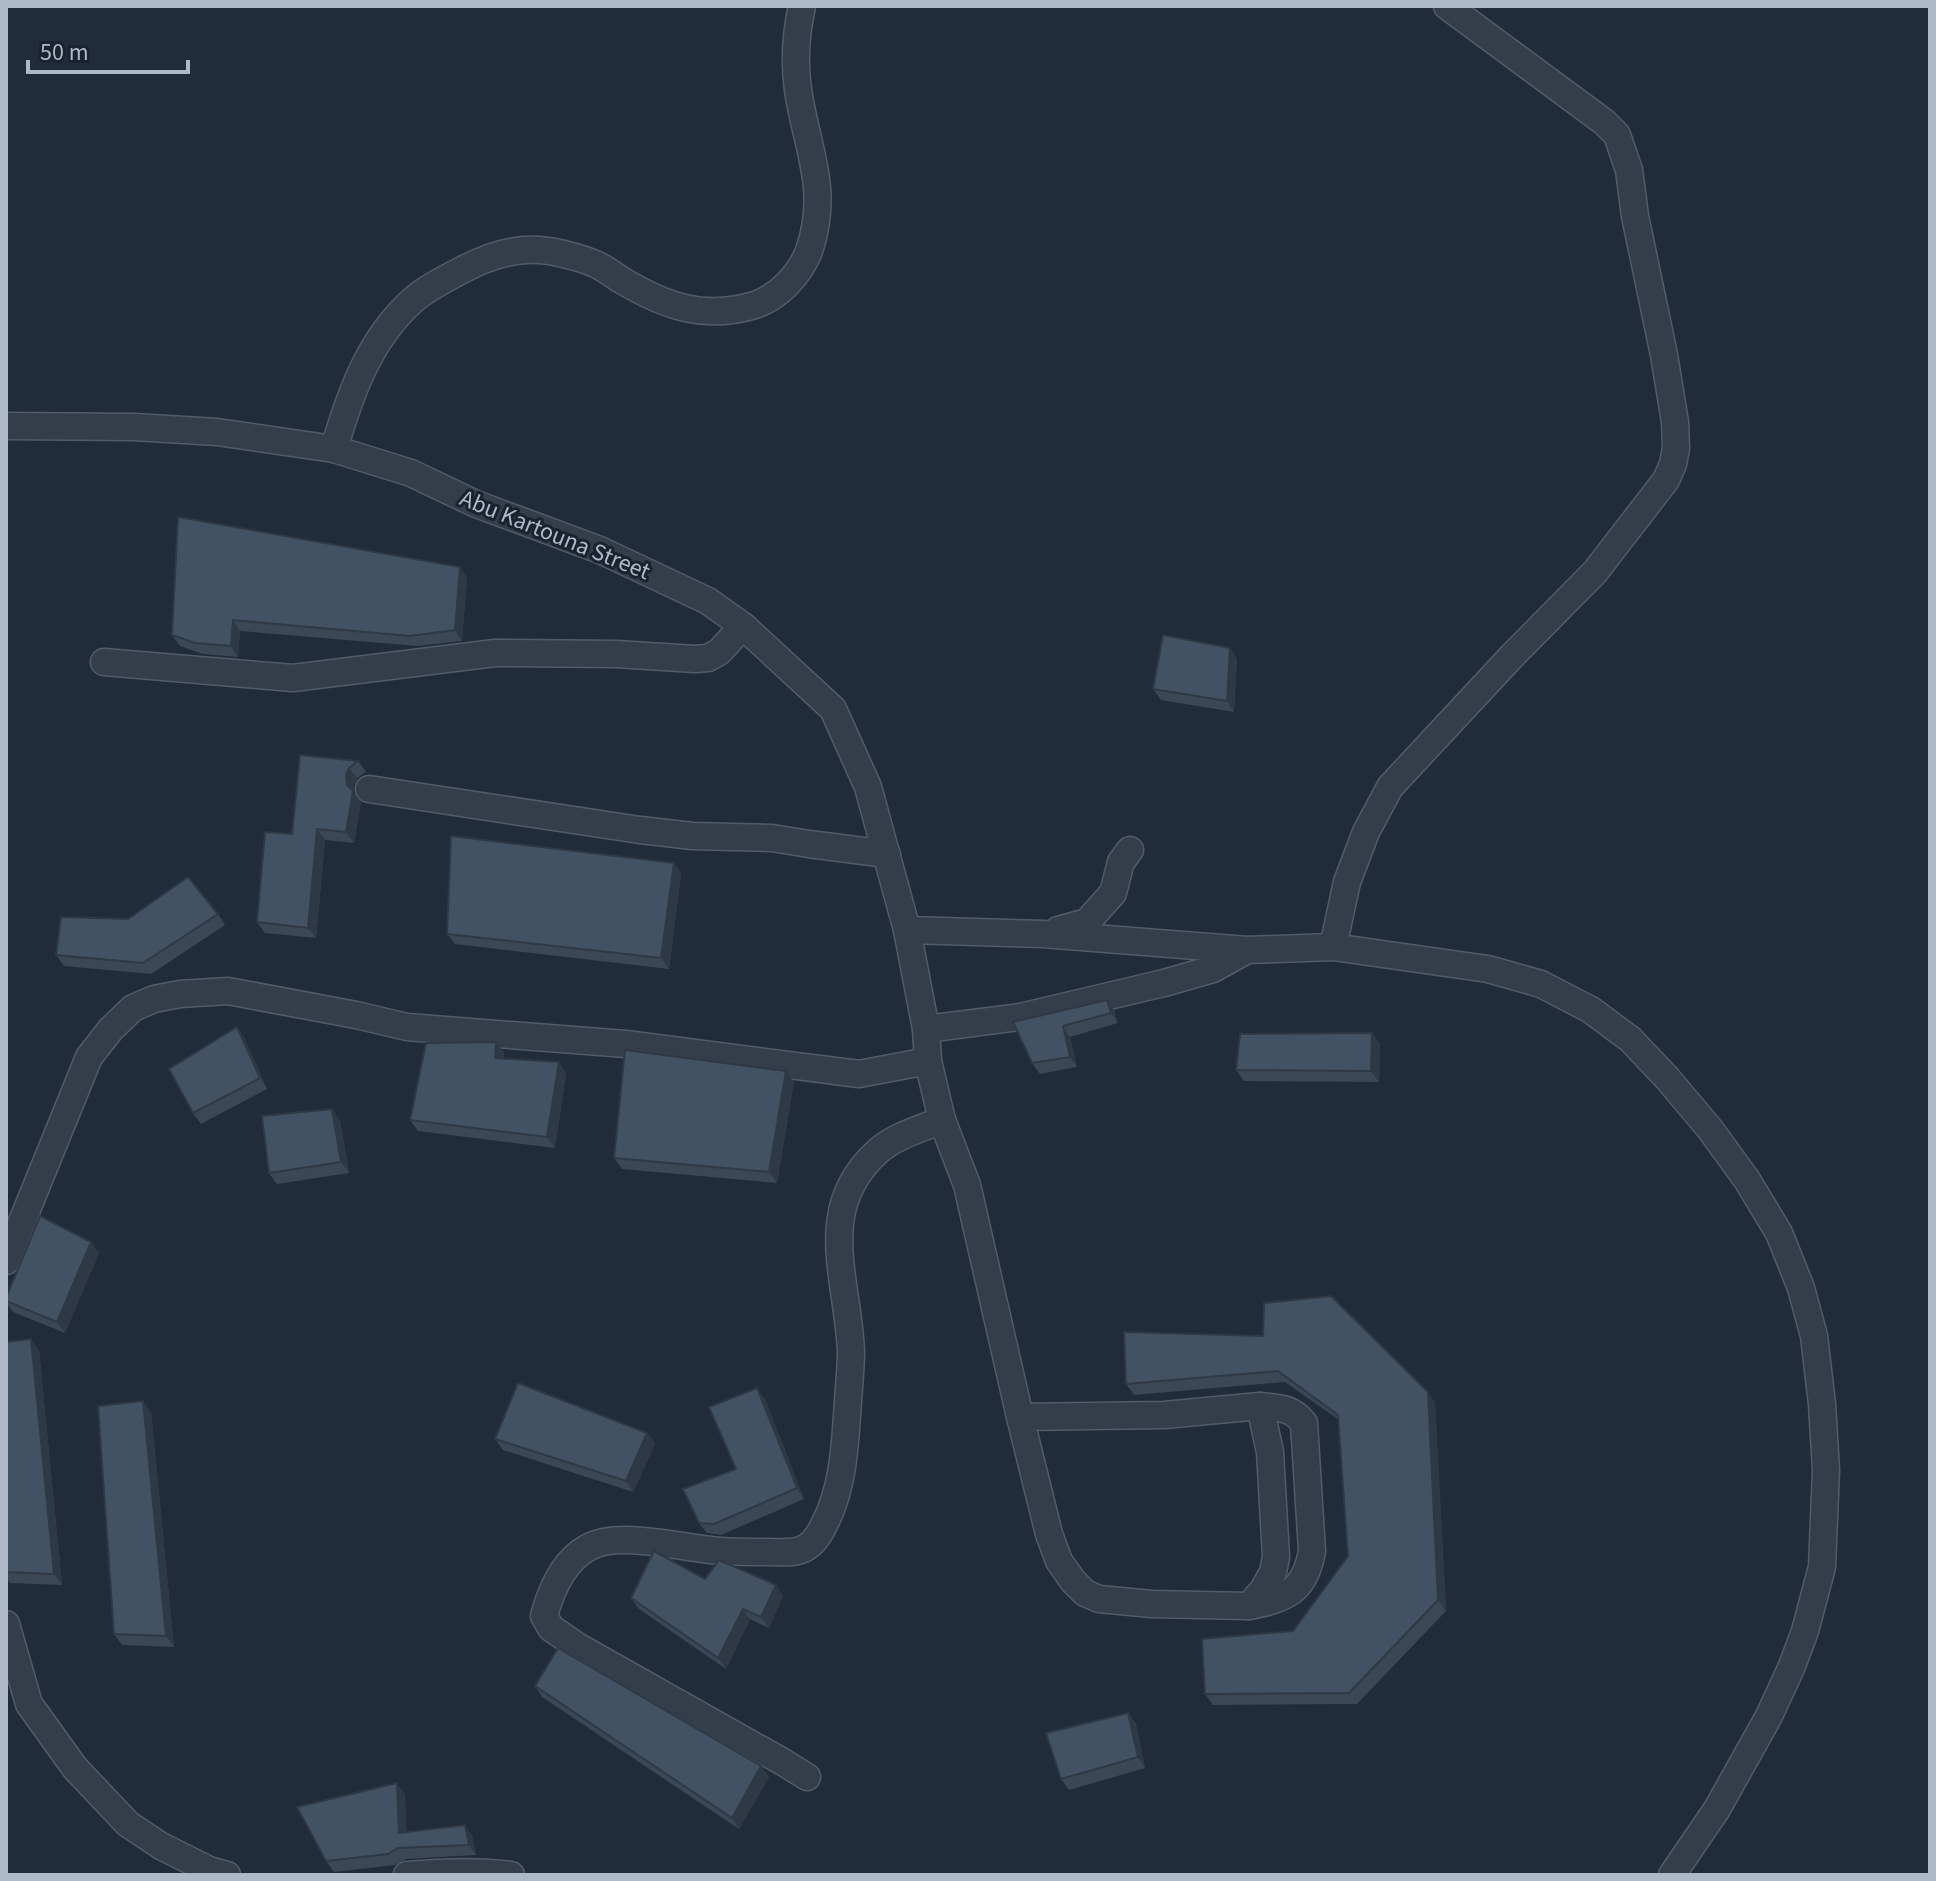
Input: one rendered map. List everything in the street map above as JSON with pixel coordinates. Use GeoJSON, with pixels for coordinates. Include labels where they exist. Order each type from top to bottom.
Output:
{"type":"FeatureCollection","features":[{"type":"Feature","properties":{"kind":"street"},"geometry":{"type":"LineString","coordinates":[[334,449],[364,364],[389,326],[414,299],[489,256],[540,250],[566,255],[600,266],[656,298],[685,309],[709,312],[743,308],[767,301],[784,287],[800,269],[809,251],[819,196],[798,88],[796,36],[802,6]]}},
{"type":"Feature","properties":{"kind":"street"},"geometry":{"type":"LineString","coordinates":[[1333,947],[1347,882],[1366,832],[1390,787],[1595,572],[1666,480],[1676,448],[1664,355],[1635,216],[1629,170],[1617,135],[1604,122],[1447,6]]}},
{"type":"Feature","properties":{"kind":"street","name":"Abu Kartouna Street"},"geometry":{"type":"LineString","coordinates":[[6,426],[203,431],[334,449],[411,473],[476,504],[600,550],[708,601],[743,626],[833,709],[868,787],[887,854],[907,930],[926,1029],[928,1061],[942,1120],[967,1185],[1020,1417],[1049,1534],[1059,1561],[1085,1593],[1099,1599],[1152,1604],[1249,1606]]}},
{"type":"Feature","properties":{"kind":"street"},"geometry":{"type":"LineString","coordinates":[[104,662],[293,678],[495,653],[616,654],[695,659],[708,658],[719,652],[743,626]]}},
{"type":"Feature","properties":{"kind":"street"},"geometry":{"type":"LineString","coordinates":[[369,789],[640,830],[693,836],[772,838],[887,854]]}},
{"type":"Feature","properties":{"kind":"street"},"geometry":{"type":"LineString","coordinates":[[1043,934],[1087,922],[1113,893],[1121,862],[1130,850]]}},
{"type":"Feature","properties":{"kind":"street"},"geometry":{"type":"LineString","coordinates":[[907,930],[1043,934],[1247,950],[1333,947],[1488,969],[1541,984],[1591,1010],[1630,1039],[1710,1129],[1747,1180],[1779,1233],[1801,1288],[1814,1336],[1826,1470],[1822,1567],[1805,1631],[1769,1716],[1717,1809],[1672,1875]]}},
{"type":"Feature","properties":{"kind":"street"},"geometry":{"type":"LineString","coordinates":[[926,1029],[1020,1017],[1164,983],[1213,969],[1247,950]]}},
{"type":"Feature","properties":{"kind":"street"},"geometry":{"type":"LineString","coordinates":[[6,1261],[89,1057],[133,1008],[154,999],[228,991],[407,1027],[626,1044],[859,1074],[928,1061]]}},
{"type":"Feature","properties":{"kind":"street"},"geometry":{"type":"LineString","coordinates":[[807,1777],[577,1646],[551,1628],[544,1616],[556,1583],[569,1564],[588,1547],[608,1540],[677,1544],[719,1551],[789,1552],[805,1549],[819,1535],[833,1506],[844,1459],[851,1354],[838,1228],[843,1203],[866,1163],[880,1149],[942,1120]]}},
{"type":"Feature","properties":{"kind":"street"},"geometry":{"type":"LineString","coordinates":[[1249,1606],[1273,1572],[1276,1557],[1270,1452],[1260,1406]]}},
{"type":"Feature","properties":{"kind":"street"},"geometry":{"type":"LineString","coordinates":[[1020,1417],[1164,1415],[1260,1406],[1287,1408],[1298,1415],[1304,1423],[1312,1551],[1310,1562],[1292,1592],[1278,1600],[1249,1606]]}},
{"type":"Feature","properties":{"kind":"street"},"geometry":{"type":"LineString","coordinates":[[6,1624],[29,1704],[75,1768],[128,1824],[161,1846],[209,1870],[227,1875]]}},
{"type":"Feature","properties":{"kind":"street"},"geometry":{"type":"LineString","coordinates":[[407,1875],[511,1875]]}},
{"type":"Feature","properties":{"kind":"building"},"geometry":{"type":"Polygon","coordinates":[[[178,517],[460,567],[455,630],[410,636],[233,620],[231,646],[195,643],[172,635],[178,517]]]}},
{"type":"Feature","properties":{"kind":"building"},"geometry":{"type":"Polygon","coordinates":[[[1163,635],[1230,648],[1227,701],[1153,689],[1163,635]]]}},
{"type":"Feature","properties":{"kind":"building"},"geometry":{"type":"Polygon","coordinates":[[[300,755],[358,761],[346,775],[347,785],[353,791],[346,832],[317,829],[308,928],[257,922],[265,832],[292,834],[300,755]]]}},
{"type":"Feature","properties":{"kind":"building"},"geometry":{"type":"Polygon","coordinates":[[[451,836],[674,863],[661,958],[447,934],[451,836]]]}},
{"type":"Feature","properties":{"kind":"building"},"geometry":{"type":"Polygon","coordinates":[[[188,877],[218,914],[143,963],[56,955],[61,917],[128,919],[188,877]]]}},
{"type":"Feature","properties":{"kind":"building"},"geometry":{"type":"Polygon","coordinates":[[[1107,1000],[1111,1013],[1063,1026],[1070,1057],[1032,1063],[1013,1022],[1107,1000]]]}},
{"type":"Feature","properties":{"kind":"building"},"geometry":{"type":"Polygon","coordinates":[[[237,1027],[260,1078],[193,1113],[169,1069],[237,1027]]]}},
{"type":"Feature","properties":{"kind":"building"},"geometry":{"type":"Polygon","coordinates":[[[1372,1033],[1371,1071],[1236,1070],[1240,1034],[1372,1033]]]}},
{"type":"Feature","properties":{"kind":"building"},"geometry":{"type":"Polygon","coordinates":[[[496,1042],[495,1058],[559,1062],[547,1137],[410,1120],[426,1043],[496,1042]]]}},
{"type":"Feature","properties":{"kind":"building"},"geometry":{"type":"Polygon","coordinates":[[[625,1050],[786,1071],[769,1172],[614,1158],[625,1050]]]}},
{"type":"Feature","properties":{"kind":"building"},"geometry":{"type":"Polygon","coordinates":[[[332,1109],[341,1162],[269,1173],[262,1116],[332,1109]]]}},
{"type":"Feature","properties":{"kind":"building"},"geometry":{"type":"Polygon","coordinates":[[[40,1216],[91,1242],[57,1322],[6,1301],[40,1216]]]}},
{"type":"Feature","properties":{"kind":"building"},"geometry":{"type":"Polygon","coordinates":[[[1331,1296],[1428,1392],[1438,1600],[1349,1693],[1205,1694],[1202,1639],[1293,1631],[1348,1556],[1338,1415],[1278,1371],[1126,1384],[1124,1332],[1263,1336],[1264,1303],[1331,1296]]]}},
{"type":"Feature","properties":{"kind":"building"},"geometry":{"type":"Polygon","coordinates":[[[31,1339],[54,1574],[6,1572],[6,1342],[31,1339]]]}},
{"type":"Feature","properties":{"kind":"building"},"geometry":{"type":"Polygon","coordinates":[[[518,1383],[647,1433],[626,1481],[495,1439],[518,1383]]]}},
{"type":"Feature","properties":{"kind":"building"},"geometry":{"type":"Polygon","coordinates":[[[757,1388],[797,1488],[714,1524],[699,1523],[683,1489],[736,1469],[709,1407],[757,1388]]]}},
{"type":"Feature","properties":{"kind":"building"},"geometry":{"type":"Polygon","coordinates":[[[143,1401],[166,1636],[114,1634],[98,1406],[143,1401]]]}},
{"type":"Feature","properties":{"kind":"building"},"geometry":{"type":"Polygon","coordinates":[[[654,1551],[705,1579],[719,1560],[776,1585],[761,1617],[743,1609],[718,1658],[631,1598],[654,1551]]]}},
{"type":"Feature","properties":{"kind":"building"},"geometry":{"type":"Polygon","coordinates":[[[558,1648],[761,1766],[732,1818],[535,1686],[558,1648]]]}},
{"type":"Feature","properties":{"kind":"building"},"geometry":{"type":"Polygon","coordinates":[[[1128,1713],[1138,1757],[1061,1779],[1046,1733],[1128,1713]]]}},
{"type":"Feature","properties":{"kind":"building"},"geometry":{"type":"Polygon","coordinates":[[[397,1783],[399,1833],[465,1825],[469,1845],[398,1848],[388,1854],[326,1861],[297,1807],[397,1783]]]}}]}
